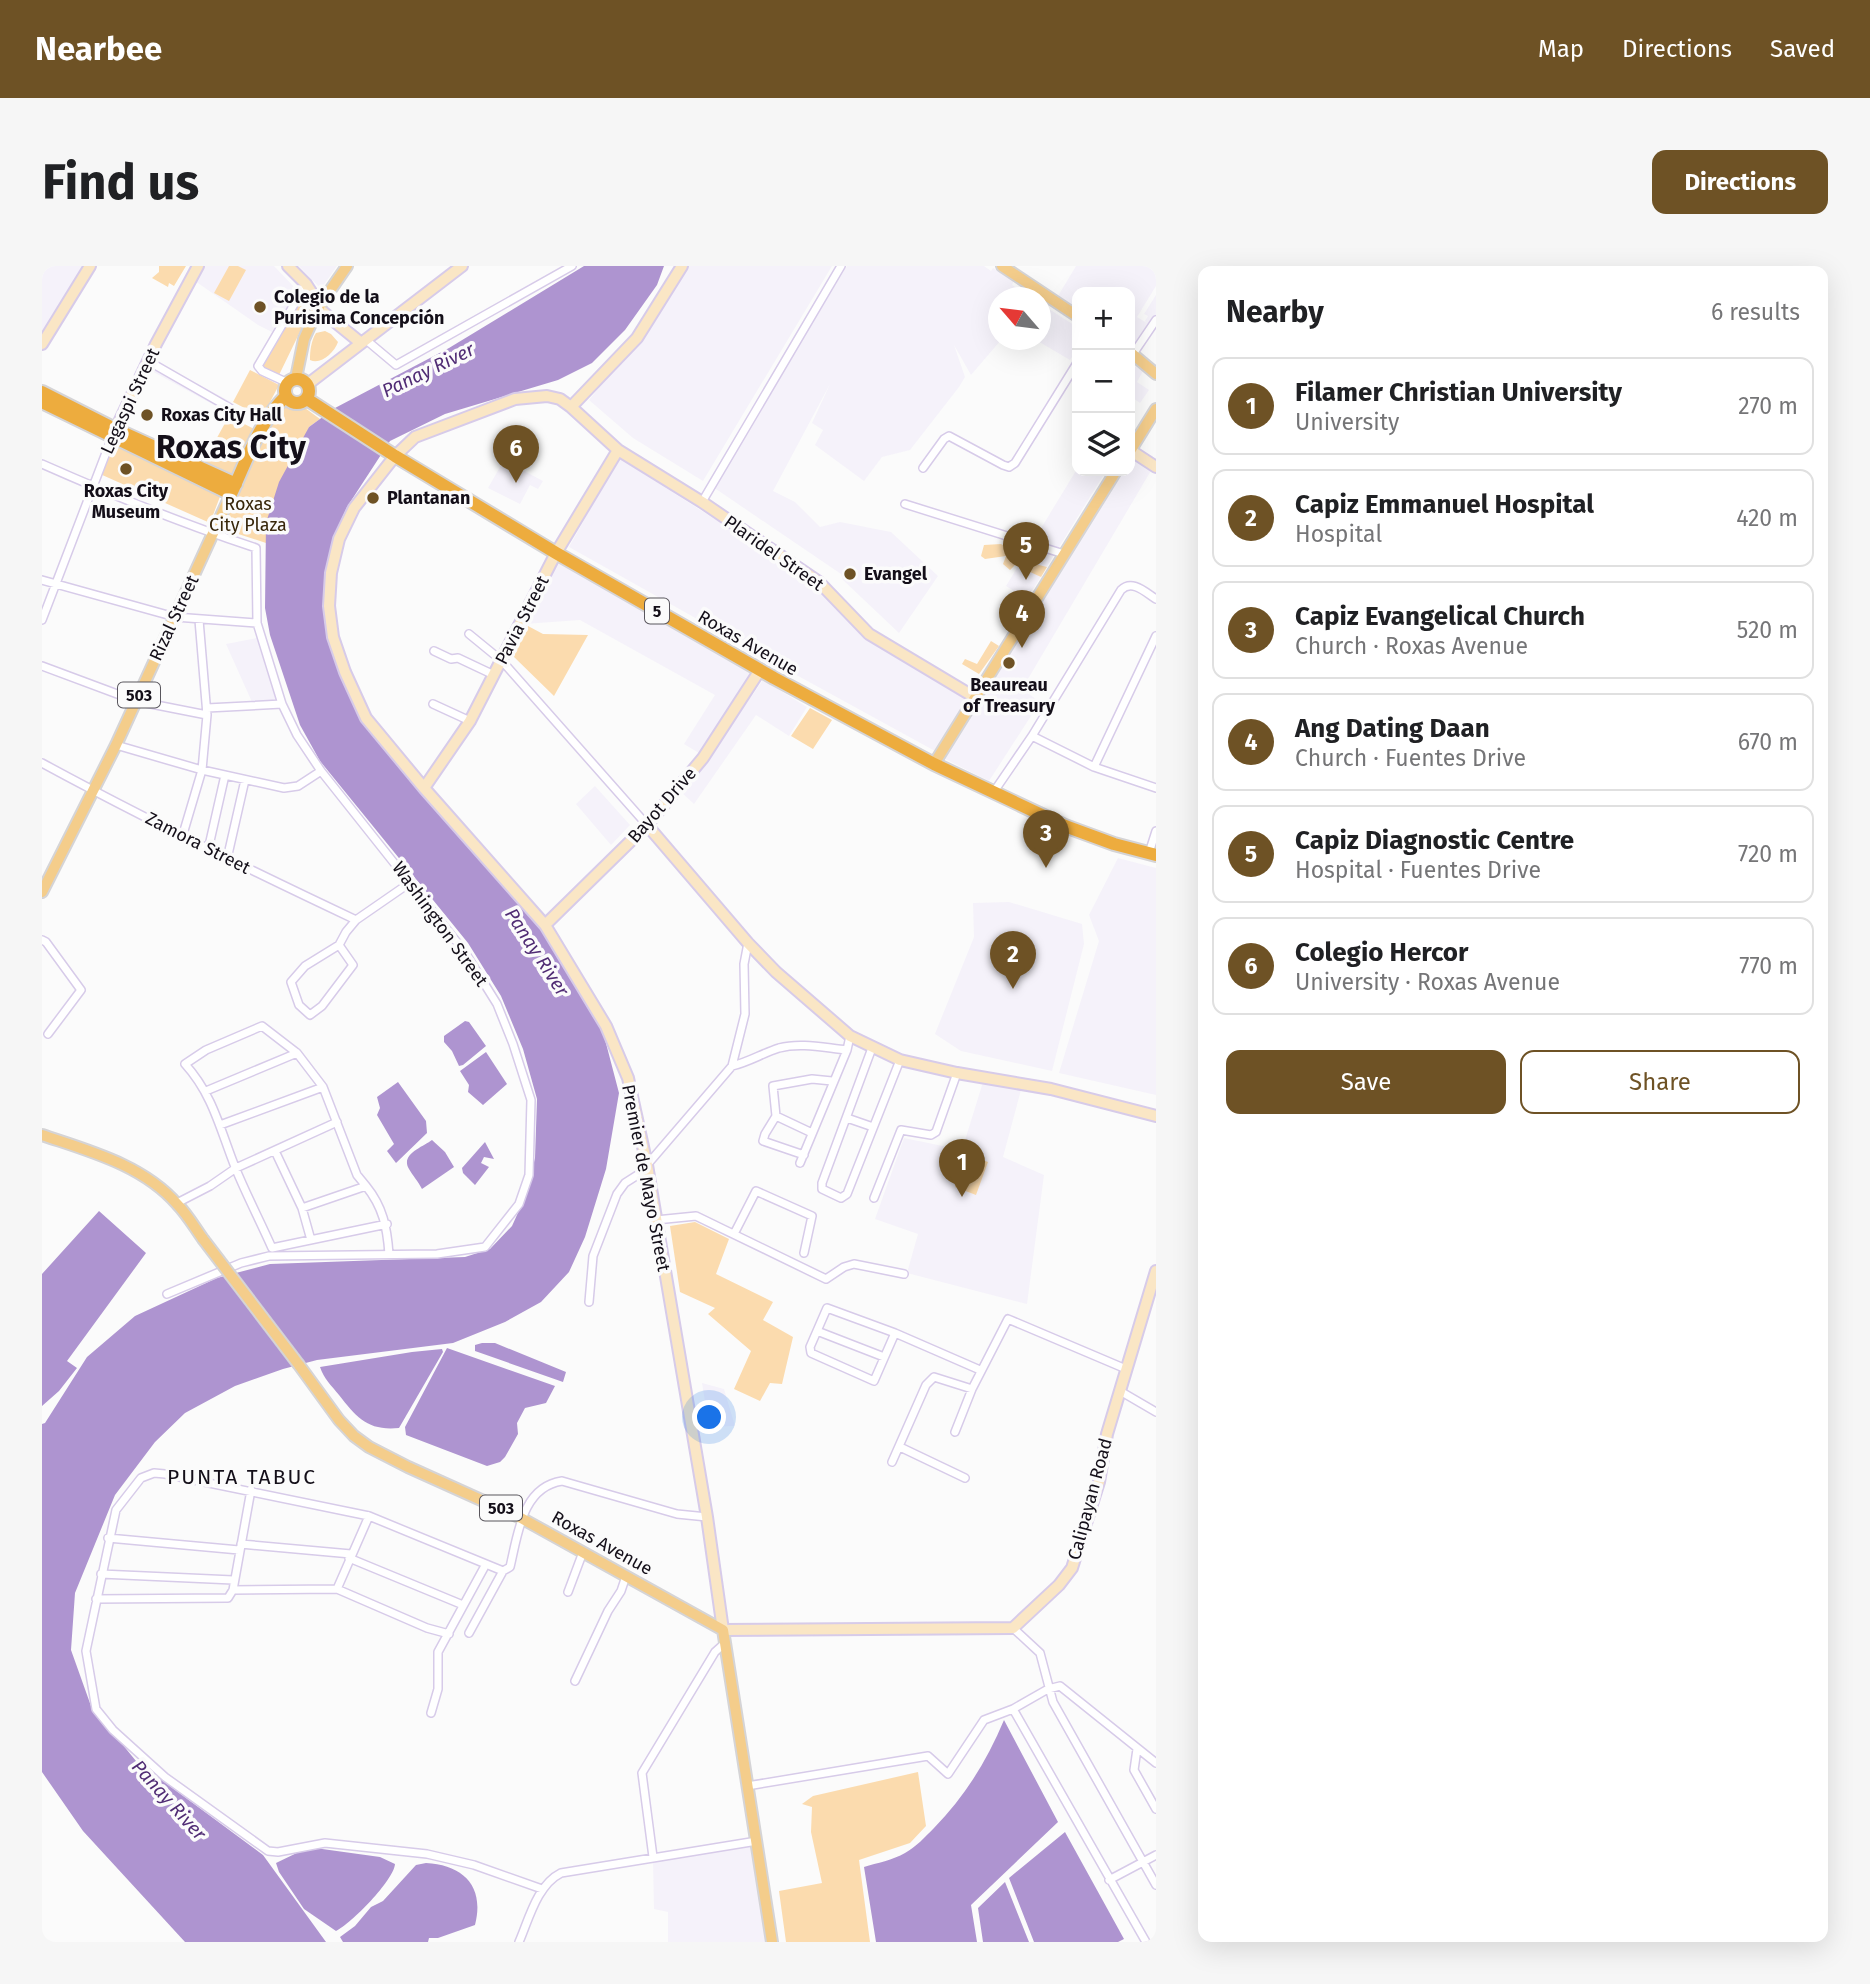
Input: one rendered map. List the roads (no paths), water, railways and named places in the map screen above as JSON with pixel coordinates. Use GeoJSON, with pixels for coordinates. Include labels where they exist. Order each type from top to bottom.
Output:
{"type":"FeatureCollection","features":[{"type":"Feature","properties":{"kind":"highway"},"geometry":{"type":"LineString","coordinates":[[42,402],[234,489],[262,425],[290,386],[303,380],[310,391],[307,399],[296,403],[290,386]]}},
{"type":"Feature","properties":{"kind":"highway"},"geometry":{"type":"LineString","coordinates":[[42,392],[114,433]]}},
{"type":"Feature","properties":{"kind":"highway","name":"Roxas Avenue"},"geometry":{"type":"LineString","coordinates":[[307,399],[556,553],[760,670],[934,764],[1065,826],[1114,844],[1153,854]]}},
{"type":"Feature","properties":{"kind":"main road"},"geometry":{"type":"LineString","coordinates":[[290,386],[304,339],[318,308],[347,266]]}},
{"type":"Feature","properties":{"kind":"main road"},"geometry":{"type":"LineString","coordinates":[[1002,266],[1072,313]]}},
{"type":"Feature","properties":{"kind":"main road"},"geometry":{"type":"LineString","coordinates":[[1135,356],[1156,374]]}},
{"type":"Feature","properties":{"kind":"main road"},"geometry":{"type":"LineString","coordinates":[[1135,443],[1156,409]]}},
{"type":"Feature","properties":{"kind":"main road"},"geometry":{"type":"LineString","coordinates":[[934,764],[1113,476]]}},
{"type":"Feature","properties":{"kind":"main road","name":"Rizal Street"},"geometry":{"type":"LineString","coordinates":[[42,892],[46,874],[116,745],[234,489]]}},
{"type":"Feature","properties":{"kind":"main road","name":"Roxas Avenue"},"geometry":{"type":"LineString","coordinates":[[42,1135],[99,1154],[126,1167],[152,1181],[177,1203],[339,1420],[369,1447],[408,1468],[521,1518],[723,1630]]}},
{"type":"Feature","properties":{"kind":"main road"},"geometry":{"type":"LineString","coordinates":[[723,1630],[772,1942]]}},
{"type":"Feature","properties":{"kind":"street"},"geometry":{"type":"LineString","coordinates":[[42,344],[90,266]]}},
{"type":"Feature","properties":{"kind":"street","name":"Legaspi Street"},"geometry":{"type":"LineString","coordinates":[[42,620],[114,433],[198,266]]}},
{"type":"Feature","properties":{"kind":"street"},"geometry":{"type":"LineString","coordinates":[[288,266],[306,284],[318,308],[396,365],[572,266]]}},
{"type":"Feature","properties":{"kind":"street"},"geometry":{"type":"LineString","coordinates":[[308,384],[462,266]]}},
{"type":"Feature","properties":{"kind":"street"},"geometry":{"type":"LineString","coordinates":[[570,407],[637,338],[682,266]]}},
{"type":"Feature","properties":{"kind":"street"},"geometry":{"type":"LineString","coordinates":[[702,502],[841,266]]}},
{"type":"Feature","properties":{"kind":"street"},"geometry":{"type":"LineString","coordinates":[[290,386],[262,371],[258,366],[306,284]]}},
{"type":"Feature","properties":{"kind":"street"},"geometry":{"type":"LineString","coordinates":[[1133,350],[1156,320]]}},
{"type":"Feature","properties":{"kind":"street"},"geometry":{"type":"LineString","coordinates":[[148,361],[230,408]]}},
{"type":"Feature","properties":{"kind":"street"},"geometry":{"type":"LineString","coordinates":[[923,468],[949,436],[1009,467],[1015,463],[1072,371]]}},
{"type":"Feature","properties":{"kind":"street","name":"Premier de Mayo Street"},"geometry":{"type":"LineString","coordinates":[[570,407],[559,399],[547,396],[515,399],[463,416],[415,437],[390,452],[354,508],[339,539],[331,573],[329,606],[333,637],[366,718],[545,925],[606,1026],[628,1078],[647,1167],[707,1517],[723,1630]]}},
{"type":"Feature","properties":{"kind":"street","name":"Plaridel Street"},"geometry":{"type":"LineString","coordinates":[[570,407],[618,450],[702,502],[820,582],[869,634],[976,698]]}},
{"type":"Feature","properties":{"kind":"street","name":"Pavia Street"},"geometry":{"type":"LineString","coordinates":[[424,788],[470,721],[556,553],[618,450]]}},
{"type":"Feature","properties":{"kind":"street"},"geometry":{"type":"LineString","coordinates":[[1135,454],[1156,467]]}},
{"type":"Feature","properties":{"kind":"street"},"geometry":{"type":"LineString","coordinates":[[42,464],[214,534]]}},
{"type":"Feature","properties":{"kind":"street"},"geometry":{"type":"LineString","coordinates":[[905,504],[1064,554]]}},
{"type":"Feature","properties":{"kind":"street","name":"Washington Street"},"geometry":{"type":"LineString","coordinates":[[167,1294],[242,1263],[269,1256],[437,1254],[485,1247],[519,1204],[528,1175],[531,1141],[531,1100],[497,1004],[464,951],[321,771],[298,735],[282,704],[257,623],[256,548],[214,534]]}},
{"type":"Feature","properties":{"kind":"street"},"geometry":{"type":"LineString","coordinates":[[42,580],[175,618],[257,623]]}},
{"type":"Feature","properties":{"kind":"street"},"geometry":{"type":"LineString","coordinates":[[992,793],[1032,736],[1121,590],[1132,584],[1156,598]]}},
{"type":"Feature","properties":{"kind":"street"},"geometry":{"type":"LineString","coordinates":[[183,834],[202,770],[207,712],[199,620]]}},
{"type":"Feature","properties":{"kind":"street"},"geometry":{"type":"LineString","coordinates":[[469,634],[502,661],[748,943],[776,972],[850,1036],[900,1060],[1051,1089],[1156,1116]]}},
{"type":"Feature","properties":{"kind":"street"},"geometry":{"type":"LineString","coordinates":[[1094,767],[1156,636]]}},
{"type":"Feature","properties":{"kind":"street"},"geometry":{"type":"LineString","coordinates":[[433,651],[451,659],[458,658],[494,675]]}},
{"type":"Feature","properties":{"kind":"street"},"geometry":{"type":"LineString","coordinates":[[42,666],[136,701],[207,712],[282,704]]}},
{"type":"Feature","properties":{"kind":"street","name":"Bayot Drive"},"geometry":{"type":"LineString","coordinates":[[545,925],[647,825],[703,758],[760,670]]}},
{"type":"Feature","properties":{"kind":"street"},"geometry":{"type":"LineString","coordinates":[[433,704],[470,721]]}},
{"type":"Feature","properties":{"kind":"street"},"geometry":{"type":"LineString","coordinates":[[1032,736],[1094,767],[1156,788]]}},
{"type":"Feature","properties":{"kind":"street"},"geometry":{"type":"LineString","coordinates":[[116,745],[202,770],[284,788],[298,786],[321,771]]}},
{"type":"Feature","properties":{"kind":"street","name":"Zamora Street"},"geometry":{"type":"LineString","coordinates":[[42,763],[183,834],[208,850],[356,920]]}},
{"type":"Feature","properties":{"kind":"street"},"geometry":{"type":"LineString","coordinates":[[208,850],[225,775]]}},
{"type":"Feature","properties":{"kind":"street"},"geometry":{"type":"LineString","coordinates":[[227,859],[245,780]]}},
{"type":"Feature","properties":{"kind":"street"},"geometry":{"type":"LineString","coordinates":[[1153,854],[1156,831]]}},
{"type":"Feature","properties":{"kind":"street"},"geometry":{"type":"LineString","coordinates":[[339,945],[354,965],[322,1006],[310,1015],[299,1005],[291,982],[305,966],[339,945],[356,920],[411,882]]}},
{"type":"Feature","properties":{"kind":"street"},"geometry":{"type":"LineString","coordinates":[[42,940],[81,990],[48,1034]]}},
{"type":"Feature","properties":{"kind":"street"},"geometry":{"type":"LineString","coordinates":[[589,1302],[593,1256],[617,1194],[625,1183],[647,1167],[732,1066],[745,1014],[744,964],[748,943]]}},
{"type":"Feature","properties":{"kind":"street"},"geometry":{"type":"LineString","coordinates":[[387,1224],[272,1248],[236,1168],[206,1091],[185,1064],[206,1050],[262,1026],[297,1053],[323,1087],[357,1175],[376,1198],[387,1224],[389,1254]]}},
{"type":"Feature","properties":{"kind":"street"},"geometry":{"type":"LineString","coordinates":[[832,1082],[812,1079],[772,1086],[776,1116],[763,1142],[802,1159],[847,1050],[850,1036]]}},
{"type":"Feature","properties":{"kind":"street"},"geometry":{"type":"LineString","coordinates":[[732,1066],[747,1063],[778,1048],[797,1046],[847,1050]]}},
{"type":"Feature","properties":{"kind":"street"},"geometry":{"type":"LineString","coordinates":[[872,1048],[822,1182],[822,1189],[841,1198],[847,1194],[900,1060]]}},
{"type":"Feature","properties":{"kind":"street"},"geometry":{"type":"LineString","coordinates":[[206,1091],[297,1053]]}},
{"type":"Feature","properties":{"kind":"street"},"geometry":{"type":"LineString","coordinates":[[874,1198],[901,1130],[931,1135],[936,1132],[957,1073]]}},
{"type":"Feature","properties":{"kind":"street"},"geometry":{"type":"LineString","coordinates":[[220,1125],[323,1087]]}},
{"type":"Feature","properties":{"kind":"street"},"geometry":{"type":"LineString","coordinates":[[776,1116],[812,1133]]}},
{"type":"Feature","properties":{"kind":"street"},"geometry":{"type":"LineString","coordinates":[[847,1118],[873,1127]]}},
{"type":"Feature","properties":{"kind":"street"},"geometry":{"type":"LineString","coordinates":[[177,1203],[210,1186],[236,1168],[337,1122]]}},
{"type":"Feature","properties":{"kind":"street"},"geometry":{"type":"LineString","coordinates":[[275,1151],[302,1208],[311,1240]]}},
{"type":"Feature","properties":{"kind":"street"},"geometry":{"type":"LineString","coordinates":[[302,1208],[366,1186]]}},
{"type":"Feature","properties":{"kind":"street"},"geometry":{"type":"LineString","coordinates":[[734,1234],[756,1191],[811,1216],[804,1253]]}},
{"type":"Feature","properties":{"kind":"street"},"geometry":{"type":"LineString","coordinates":[[656,1220],[696,1216],[826,1279],[854,1264],[904,1274]]}},
{"type":"Feature","properties":{"kind":"street","name":"Calipayan Road"},"geometry":{"type":"LineString","coordinates":[[1013,1628],[1059,1585],[1072,1568],[1099,1482],[1107,1434],[1156,1271]]}},
{"type":"Feature","properties":{"kind":"street"},"geometry":{"type":"LineString","coordinates":[[895,1333],[874,1381],[813,1357],[810,1348],[827,1308],[895,1333],[980,1370]]}},
{"type":"Feature","properties":{"kind":"street"},"geometry":{"type":"LineString","coordinates":[[955,1432],[980,1370],[1008,1319],[1126,1368]]}},
{"type":"Feature","properties":{"kind":"street"},"geometry":{"type":"LineString","coordinates":[[817,1331],[884,1357]]}},
{"type":"Feature","properties":{"kind":"street"},"geometry":{"type":"LineString","coordinates":[[892,1462],[926,1385],[934,1377],[972,1389]]}},
{"type":"Feature","properties":{"kind":"street"},"geometry":{"type":"LineString","coordinates":[[1120,1391],[1156,1412]]}},
{"type":"Feature","properties":{"kind":"street"},"geometry":{"type":"LineString","coordinates":[[900,1447],[965,1478]]}},
{"type":"Feature","properties":{"kind":"street"},"geometry":{"type":"LineString","coordinates":[[503,1571],[369,1516],[251,1490],[154,1473],[141,1478],[116,1510],[86,1651],[96,1709],[113,1730],[165,1777],[268,1851],[278,1852],[325,1843],[427,1854],[474,1865],[542,1889]]}},
{"type":"Feature","properties":{"kind":"street"},"geometry":{"type":"LineString","coordinates":[[469,1633],[503,1571],[510,1567],[521,1518],[540,1489],[551,1483],[562,1481],[677,1514],[707,1517]]}},
{"type":"Feature","properties":{"kind":"street"},"geometry":{"type":"LineString","coordinates":[[96,1599],[228,1598],[233,1590],[251,1490]]}},
{"type":"Feature","properties":{"kind":"street"},"geometry":{"type":"LineString","coordinates":[[337,1589],[369,1516]]}},
{"type":"Feature","properties":{"kind":"street"},"geometry":{"type":"LineString","coordinates":[[108,1538],[350,1556],[463,1605]]}},
{"type":"Feature","properties":{"kind":"street"},"geometry":{"type":"LineString","coordinates":[[568,1592],[583,1552]]}},
{"type":"Feature","properties":{"kind":"street"},"geometry":{"type":"LineString","coordinates":[[431,1713],[438,1689],[438,1652],[486,1564]]}},
{"type":"Feature","properties":{"kind":"street"},"geometry":{"type":"LineString","coordinates":[[101,1574],[233,1580]]}},
{"type":"Feature","properties":{"kind":"street"},"geometry":{"type":"LineString","coordinates":[[575,1681],[626,1577]]}},
{"type":"Feature","properties":{"kind":"street"},"geometry":{"type":"LineString","coordinates":[[233,1590],[337,1589],[427,1628],[449,1634]]}},
{"type":"Feature","properties":{"kind":"street"},"geometry":{"type":"LineString","coordinates":[[723,1630],[1013,1628],[1040,1653],[1048,1689],[1061,1717],[1156,1885]]}},
{"type":"Feature","properties":{"kind":"street"},"geometry":{"type":"LineString","coordinates":[[653,1857],[642,1773],[715,1652],[725,1643]]}},
{"type":"Feature","properties":{"kind":"street"},"geometry":{"type":"LineString","coordinates":[[747,1787],[928,1756],[948,1774],[984,1720],[1013,1709],[1048,1689],[1060,1686],[1156,1763]]}},
{"type":"Feature","properties":{"kind":"street"},"geometry":{"type":"LineString","coordinates":[[1013,1709],[1146,1942]]}},
{"type":"Feature","properties":{"kind":"street"},"geometry":{"type":"LineString","coordinates":[[1137,1749],[1134,1770],[1156,1809]]}},
{"type":"Feature","properties":{"kind":"street"},"geometry":{"type":"LineString","coordinates":[[519,1942],[542,1889],[561,1873],[757,1842]]}},
{"type":"Feature","properties":{"kind":"street"},"geometry":{"type":"LineString","coordinates":[[1109,1880],[1156,1855]]}},
{"type":"Feature","properties":{"kind":"water","name":"Panay River"},"geometry":{"type":"Polygon","coordinates":[[[584,266],[664,266],[657,285],[625,330],[592,363],[558,380],[445,414],[390,441],[347,507],[334,536],[326,577],[324,620],[336,664],[358,713],[551,942],[602,1028],[619,1093],[606,1169],[585,1237],[569,1272],[541,1302],[505,1322],[453,1343],[317,1360],[235,1386],[185,1413],[155,1442],[115,1495],[75,1593],[71,1650],[91,1706],[136,1761],[263,1855],[326,1942],[185,1942],[83,1831],[42,1772],[42,1424],[87,1357],[135,1316],[217,1278],[270,1264],[465,1257],[490,1249],[512,1226],[526,1195],[535,1158],[537,1099],[523,1049],[501,996],[468,943],[320,761],[300,725],[270,635],[265,608],[266,523],[279,482],[309,427],[335,408],[449,348],[584,266]]]}},
{"type":"Feature","properties":{"kind":"water"},"geometry":{"type":"Polygon","coordinates":[[[465,1021],[469,1022],[486,1046],[459,1066],[444,1042],[444,1036],[465,1021]]]}},
{"type":"Feature","properties":{"kind":"water"},"geometry":{"type":"Polygon","coordinates":[[[486,1052],[507,1084],[483,1105],[468,1092],[469,1085],[460,1071],[486,1052]]]}},
{"type":"Feature","properties":{"kind":"water"},"geometry":{"type":"Polygon","coordinates":[[[398,1082],[426,1121],[427,1133],[396,1163],[387,1151],[394,1144],[377,1115],[380,1108],[377,1097],[398,1082]]]}},
{"type":"Feature","properties":{"kind":"water"},"geometry":{"type":"Polygon","coordinates":[[[432,1140],[445,1152],[454,1167],[422,1189],[409,1169],[408,1159],[432,1140]]]}},
{"type":"Feature","properties":{"kind":"water"},"geometry":{"type":"Polygon","coordinates":[[[485,1142],[494,1159],[484,1157],[481,1163],[489,1167],[475,1185],[463,1173],[462,1168],[485,1142]]]}},
{"type":"Feature","properties":{"kind":"water"},"geometry":{"type":"Polygon","coordinates":[[[99,1211],[146,1253],[67,1361],[77,1368],[59,1391],[42,1406],[42,1274],[99,1211]]]}},
{"type":"Feature","properties":{"kind":"water"},"geometry":{"type":"Polygon","coordinates":[[[495,1343],[566,1372],[563,1382],[475,1351],[475,1345],[495,1343]]]}},
{"type":"Feature","properties":{"kind":"water"},"geometry":{"type":"Polygon","coordinates":[[[447,1348],[555,1386],[546,1403],[525,1408],[517,1423],[518,1434],[500,1462],[487,1466],[406,1435],[405,1427],[447,1348]]]}},
{"type":"Feature","properties":{"kind":"water"},"geometry":{"type":"Polygon","coordinates":[[[442,1349],[443,1352],[399,1428],[379,1427],[364,1421],[345,1403],[320,1367],[412,1352],[442,1349]]]}},
{"type":"Feature","properties":{"kind":"water"},"geometry":{"type":"Polygon","coordinates":[[[1004,1720],[1058,1822],[971,1905],[977,1942],[876,1942],[864,1867],[905,1853],[934,1828],[974,1777],[1004,1720]]]}},
{"type":"Feature","properties":{"kind":"water"},"geometry":{"type":"Polygon","coordinates":[[[1065,1832],[1124,1939],[1118,1942],[1034,1942],[1009,1878],[1065,1832]]]}},
{"type":"Feature","properties":{"kind":"water"},"geometry":{"type":"Polygon","coordinates":[[[305,1849],[380,1857],[395,1864],[393,1871],[371,1901],[336,1931],[304,1909],[279,1872],[276,1863],[305,1849]]]}},
{"type":"Feature","properties":{"kind":"water"},"geometry":{"type":"Polygon","coordinates":[[[426,1863],[451,1868],[468,1880],[477,1899],[475,1925],[438,1938],[429,1938],[428,1942],[343,1942],[340,1937],[355,1926],[371,1907],[383,1901],[416,1865],[426,1863]]]}},
{"type":"Feature","properties":{"kind":"water"},"geometry":{"type":"Polygon","coordinates":[[[1005,1882],[1029,1942],[983,1942],[978,1908],[1005,1882]]]}},
{"type":"Feature","properties":{"kind":"place","name":"Colegio de la Purisima Concepción"},"geometry":{"type":"Point","coordinates":[260,307]}},
{"type":"Feature","properties":{"kind":"place","name":"Roxas City Hall"},"geometry":{"type":"Point","coordinates":[147,415]}},
{"type":"Feature","properties":{"kind":"place","name":"Roxas City Museum"},"geometry":{"type":"Point","coordinates":[126,469]}},
{"type":"Feature","properties":{"kind":"place","name":"Colegio Hercor"},"geometry":{"type":"Point","coordinates":[516,483]}},
{"type":"Feature","properties":{"kind":"place","name":"Plantanan"},"geometry":{"type":"Point","coordinates":[373,498]}},
{"type":"Feature","properties":{"kind":"place","name":"Evangel"},"geometry":{"type":"Point","coordinates":[850,574]}},
{"type":"Feature","properties":{"kind":"place","name":"Capiz Diagnostic Centre"},"geometry":{"type":"Point","coordinates":[1026,580]}},
{"type":"Feature","properties":{"kind":"place","name":"Ang Dating Daan"},"geometry":{"type":"Point","coordinates":[1022,648]}},
{"type":"Feature","properties":{"kind":"place","name":"Beaureau of Treasury"},"geometry":{"type":"Point","coordinates":[1009,663]}},
{"type":"Feature","properties":{"kind":"place","name":"Capiz Evangelical Church"},"geometry":{"type":"Point","coordinates":[1046,868]}},
{"type":"Feature","properties":{"kind":"place","name":"Capiz Emmanuel Hospital"},"geometry":{"type":"Point","coordinates":[1013,989]}},
{"type":"Feature","properties":{"kind":"place","name":"Filamer Christian University"},"geometry":{"type":"Point","coordinates":[962,1197]}},
{"type":"Feature","properties":{"kind":"district","name":"Roxas City"},"geometry":{"type":"Point","coordinates":[231,447]}},
{"type":"Feature","properties":{"kind":"district","name":"PUNTA TABUC"},"geometry":{"type":"Point","coordinates":[242,1477]}},
{"type":"Feature","properties":{"kind":"park label","name":"Roxas City Plaza"},"geometry":{"type":"Point","coordinates":[248,514]}}]}
